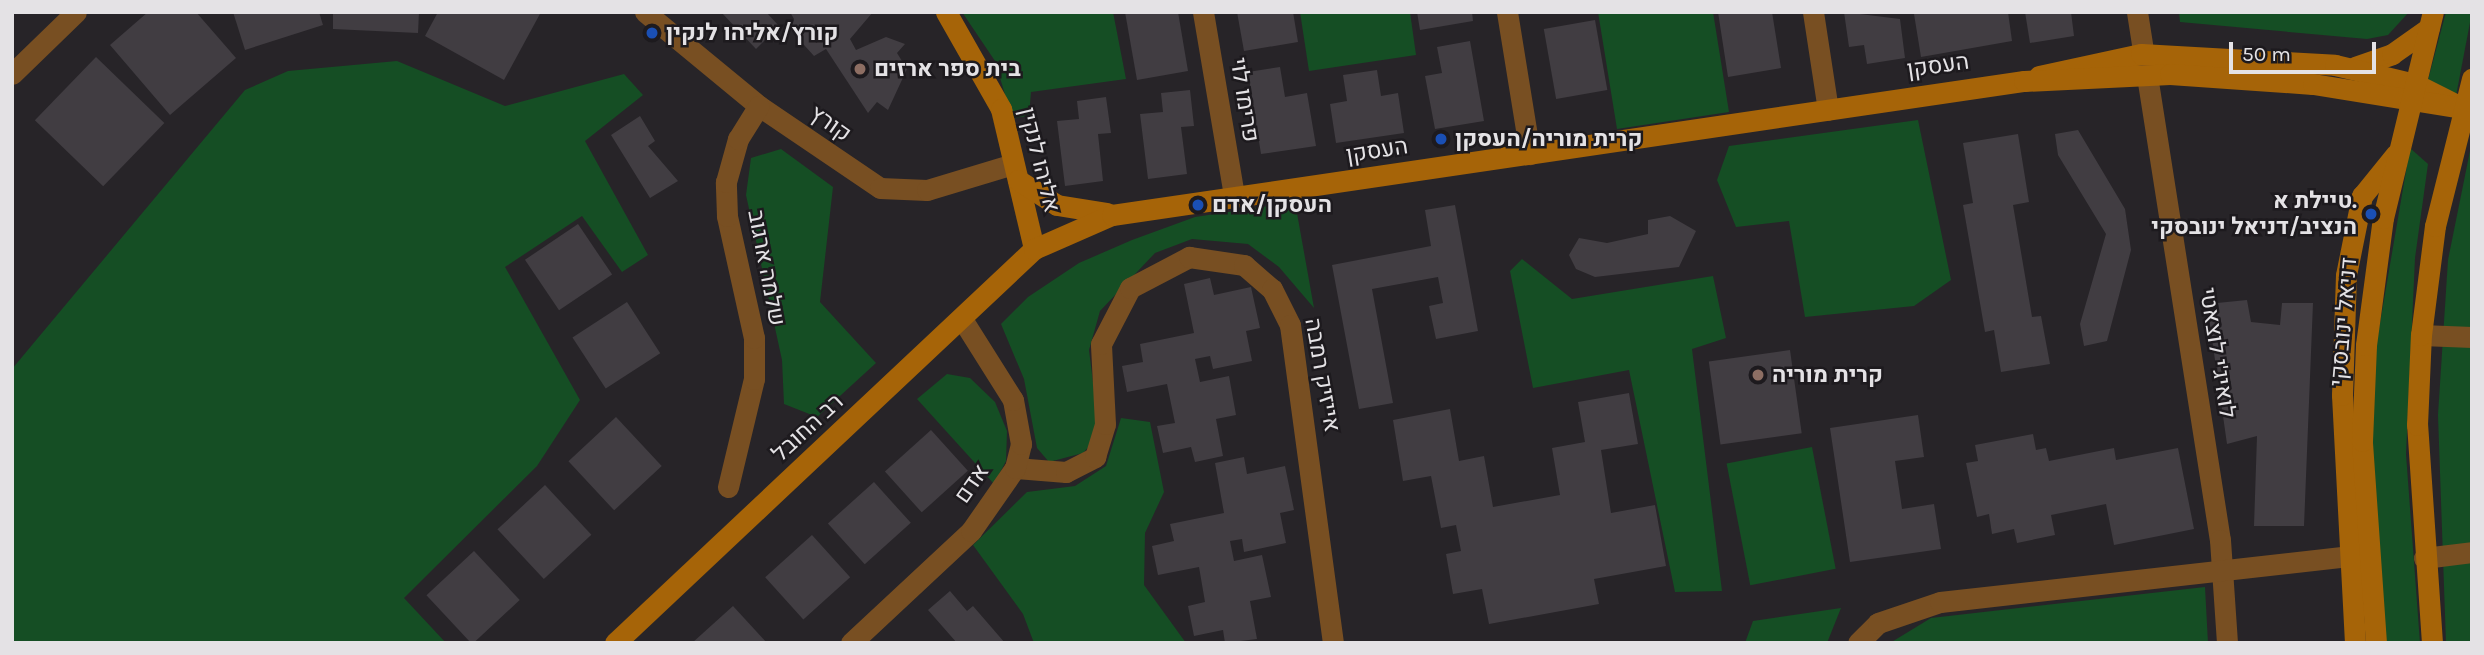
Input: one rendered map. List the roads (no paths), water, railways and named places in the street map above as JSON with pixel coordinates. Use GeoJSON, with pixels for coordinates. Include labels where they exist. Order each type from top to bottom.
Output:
{"type":"FeatureCollection","features":[{"type":"Feature","properties":{"kind":"street"},"geometry":{"type":"LineString","coordinates":[[12,74],[76,12]]}},
{"type":"Feature","properties":{"kind":"street","name":"קורץ"},"geometry":{"type":"LineString","coordinates":[[645,12],[759,106],[880,188],[927,190],[1015,172]]}},
{"type":"Feature","properties":{"kind":"street","name":"אליהו לנקין"},"geometry":{"type":"LineString","coordinates":[[946,12],[1001,109],[1034,249]]}},
{"type":"Feature","properties":{"kind":"street","name":"פרימו לוי"},"geometry":{"type":"LineString","coordinates":[[1203,12],[1234,196]]}},
{"type":"Feature","properties":{"kind":"street"},"geometry":{"type":"LineString","coordinates":[[1507,12],[1530,154]]}},
{"type":"Feature","properties":{"kind":"street"},"geometry":{"type":"LineString","coordinates":[[1813,12],[1828,110]]}},
{"type":"Feature","properties":{"kind":"street","name":"לואיג'י לוצאטי"},"geometry":{"type":"LineString","coordinates":[[2137,12],[2142,64],[2222,571],[2227,643]]}},
{"type":"Feature","properties":{"kind":"street"},"geometry":{"type":"LineString","coordinates":[[2352,67],[2392,54],[2431,20]]}},
{"type":"Feature","properties":{"kind":"street","name":"דניאל ינובסקי"},"geometry":{"type":"LineString","coordinates":[[2376,643],[2362,441],[2366,345],[2398,152],[2431,20]]}},
{"type":"Feature","properties":{"kind":"street","name":"העסקן"},"geometry":{"type":"LineString","coordinates":[[2142,64],[2412,94],[2468,109]]}},
{"type":"Feature","properties":{"kind":"street","name":"העסקן"},"geometry":{"type":"LineString","coordinates":[[1034,249],[1126,212],[2142,64],[2352,67],[2412,94]]}},
{"type":"Feature","properties":{"kind":"street"},"geometry":{"type":"LineString","coordinates":[[2432,643],[2424,558],[2417,425],[2420,335],[2435,226],[2468,109],[2472,79]]}},
{"type":"Feature","properties":{"kind":"street","name":"שלמה ארגוב"},"geometry":{"type":"LineString","coordinates":[[728,486],[754,379],[754,338],[727,216],[726,182],[738,139],[759,106]]}},
{"type":"Feature","properties":{"kind":"street"},"geometry":{"type":"LineString","coordinates":[[2355,643],[2348,556],[2342,395],[2348,245],[2362,196],[2398,152]]}},
{"type":"Feature","properties":{"kind":"street"},"geometry":{"type":"LineString","coordinates":[[1015,172],[1077,211],[1126,212]]}},
{"type":"Feature","properties":{"kind":"street","name":"רב החובל"},"geometry":{"type":"LineString","coordinates":[[615,643],[1034,249]]}},
{"type":"Feature","properties":{"kind":"street","name":"אייזיק רמבה"},"geometry":{"type":"LineString","coordinates":[[1015,468],[1066,472],[1095,457],[1105,424],[1101,344],[1130,288],[1189,257],[1244,265],[1272,289],[1290,325],[1333,643]]}},
{"type":"Feature","properties":{"kind":"street","name":"אדם"},"geometry":{"type":"LineString","coordinates":[[851,643],[971,531],[1015,468],[1021,444],[1013,400],[962,319]]}},
{"type":"Feature","properties":{"kind":"street"},"geometry":{"type":"LineString","coordinates":[[2420,335],[2472,337]]}},
{"type":"Feature","properties":{"kind":"street"},"geometry":{"type":"LineString","coordinates":[[2424,558],[2472,552]]}},
{"type":"Feature","properties":{"kind":"street"},"geometry":{"type":"LineString","coordinates":[[1858,643],[1878,623],[1940,602],[2348,556]]}},
{"type":"Feature","properties":{"kind":"place","name":"קורץ/אליהו לנקין"},"geometry":{"type":"Point","coordinates":[652,33]}},
{"type":"Feature","properties":{"kind":"place","name":"בית ספר ארזים"},"geometry":{"type":"Point","coordinates":[860,69]}},
{"type":"Feature","properties":{"kind":"place","name":"קרית מוריה/העסקן"},"geometry":{"type":"Point","coordinates":[1441,139]}},
{"type":"Feature","properties":{"kind":"place","name":"העסקן/אדם"},"geometry":{"type":"Point","coordinates":[1198,205]}},
{"type":"Feature","properties":{"kind":"place","name":"טיילת א. הנציב/דניאל ינובסקי"},"geometry":{"type":"Point","coordinates":[2371,214]}},
{"type":"Feature","properties":{"kind":"place","name":"קרית מוריה"},"geometry":{"type":"Point","coordinates":[1758,375]}}]}
